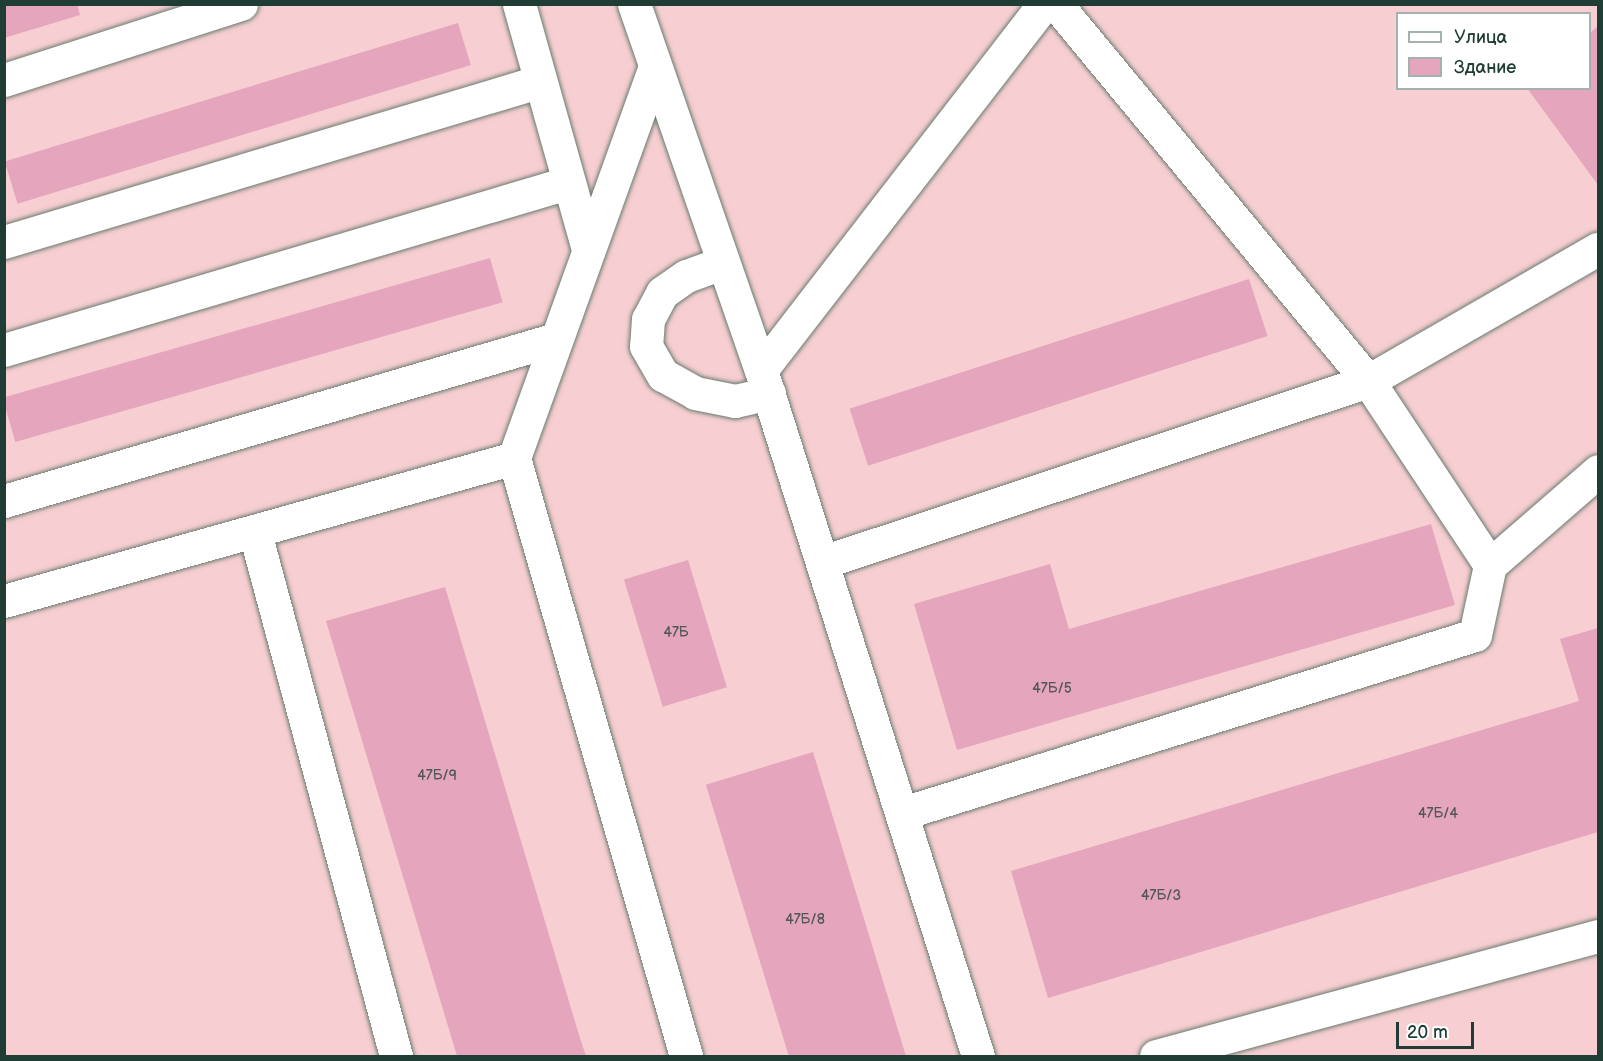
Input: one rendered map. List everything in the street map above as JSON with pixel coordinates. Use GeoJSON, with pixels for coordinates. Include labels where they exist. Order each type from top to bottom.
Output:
{"type":"FeatureCollection","features":[{"type":"Feature","properties":{"kind":"lane"},"geometry":{"type":"LineString","coordinates":[[519,4],[538,82],[588,249]]}},
{"type":"Feature","properties":{"kind":"lane"},"geometry":{"type":"LineString","coordinates":[[634,4],[654,70],[765,382],[903,813],[948,971],[978,1056]]}},
{"type":"Feature","properties":{"kind":"lane"},"geometry":{"type":"LineString","coordinates":[[722,263],[686,276],[662,293],[648,319],[646,346],[663,375],[695,393],[735,401],[765,382],[1044,4]]}},
{"type":"Feature","properties":{"kind":"lane"},"geometry":{"type":"LineString","coordinates":[[1056,4],[1368,381],[1490,565]]}},
{"type":"Feature","properties":{"kind":"lane"},"geometry":{"type":"LineString","coordinates":[[4,80],[237,5]]}},
{"type":"Feature","properties":{"kind":"lane"},"geometry":{"type":"LineString","coordinates":[[654,70],[514,458],[686,1056]]}},
{"type":"Feature","properties":{"kind":"lane"},"geometry":{"type":"LineString","coordinates":[[4,242],[538,82]]}},
{"type":"Feature","properties":{"kind":"lane"},"geometry":{"type":"LineString","coordinates":[[4,350],[567,183]]}},
{"type":"Feature","properties":{"kind":"lane"},"geometry":{"type":"LineString","coordinates":[[823,562],[1368,381],[1599,249]]}},
{"type":"Feature","properties":{"kind":"lane"},"geometry":{"type":"LineString","coordinates":[[4,501],[556,339]]}},
{"type":"Feature","properties":{"kind":"lane"},"geometry":{"type":"LineString","coordinates":[[4,601],[255,533],[514,458]]}},
{"type":"Feature","properties":{"kind":"lane"},"geometry":{"type":"LineString","coordinates":[[903,813],[1475,635],[1490,565],[1599,471]]}},
{"type":"Feature","properties":{"kind":"lane"},"geometry":{"type":"LineString","coordinates":[[255,533],[396,1056]]}},
{"type":"Feature","properties":{"kind":"lane"},"geometry":{"type":"LineString","coordinates":[[1156,1056],[1599,936]]}},
{"type":"Feature","properties":{"kind":"shaded area"},"geometry":{"type":"Polygon","coordinates":[[[5,5],[1598,5],[1598,1056],[5,1056],[5,5]]]}},
{"type":"Feature","properties":{"kind":"building"},"geometry":{"type":"Polygon","coordinates":[[[4,4],[77,4],[80,15],[4,38],[4,4]]]}},
{"type":"Feature","properties":{"kind":"building"},"geometry":{"type":"Polygon","coordinates":[[[458,23],[471,65],[18,204],[5,162],[458,23]]]}},
{"type":"Feature","properties":{"kind":"building"},"geometry":{"type":"Polygon","coordinates":[[[1598,26],[1598,185],[1528,90],[1591,90],[1591,32],[1598,26]]]}},
{"type":"Feature","properties":{"kind":"building"},"geometry":{"type":"Polygon","coordinates":[[[490,258],[503,302],[15,442],[4,397],[490,258]]]}},
{"type":"Feature","properties":{"kind":"building"},"geometry":{"type":"Polygon","coordinates":[[[1249,279],[1268,336],[868,466],[850,409],[1249,279]]]}},
{"type":"Feature","properties":{"kind":"building"},"geometry":{"type":"Polygon","coordinates":[[[1431,524],[1455,605],[957,750],[914,604],[1050,564],[1069,629],[1431,524]]]}},
{"type":"Feature","properties":{"kind":"building"},"geometry":{"type":"Polygon","coordinates":[[[688,560],[727,687],[663,707],[624,580],[688,560]]]}},
{"type":"Feature","properties":{"kind":"building"},"geometry":{"type":"Polygon","coordinates":[[[445,587],[586,1056],[457,1056],[326,621],[445,587]]]}},
{"type":"Feature","properties":{"kind":"building"},"geometry":{"type":"Polygon","coordinates":[[[1598,628],[1598,832],[1048,998],[1011,871],[1579,701],[1560,639],[1598,628]]]}},
{"type":"Feature","properties":{"kind":"building"},"geometry":{"type":"Polygon","coordinates":[[[813,752],[906,1055],[789,1056],[706,785],[813,752]]]}}]}
